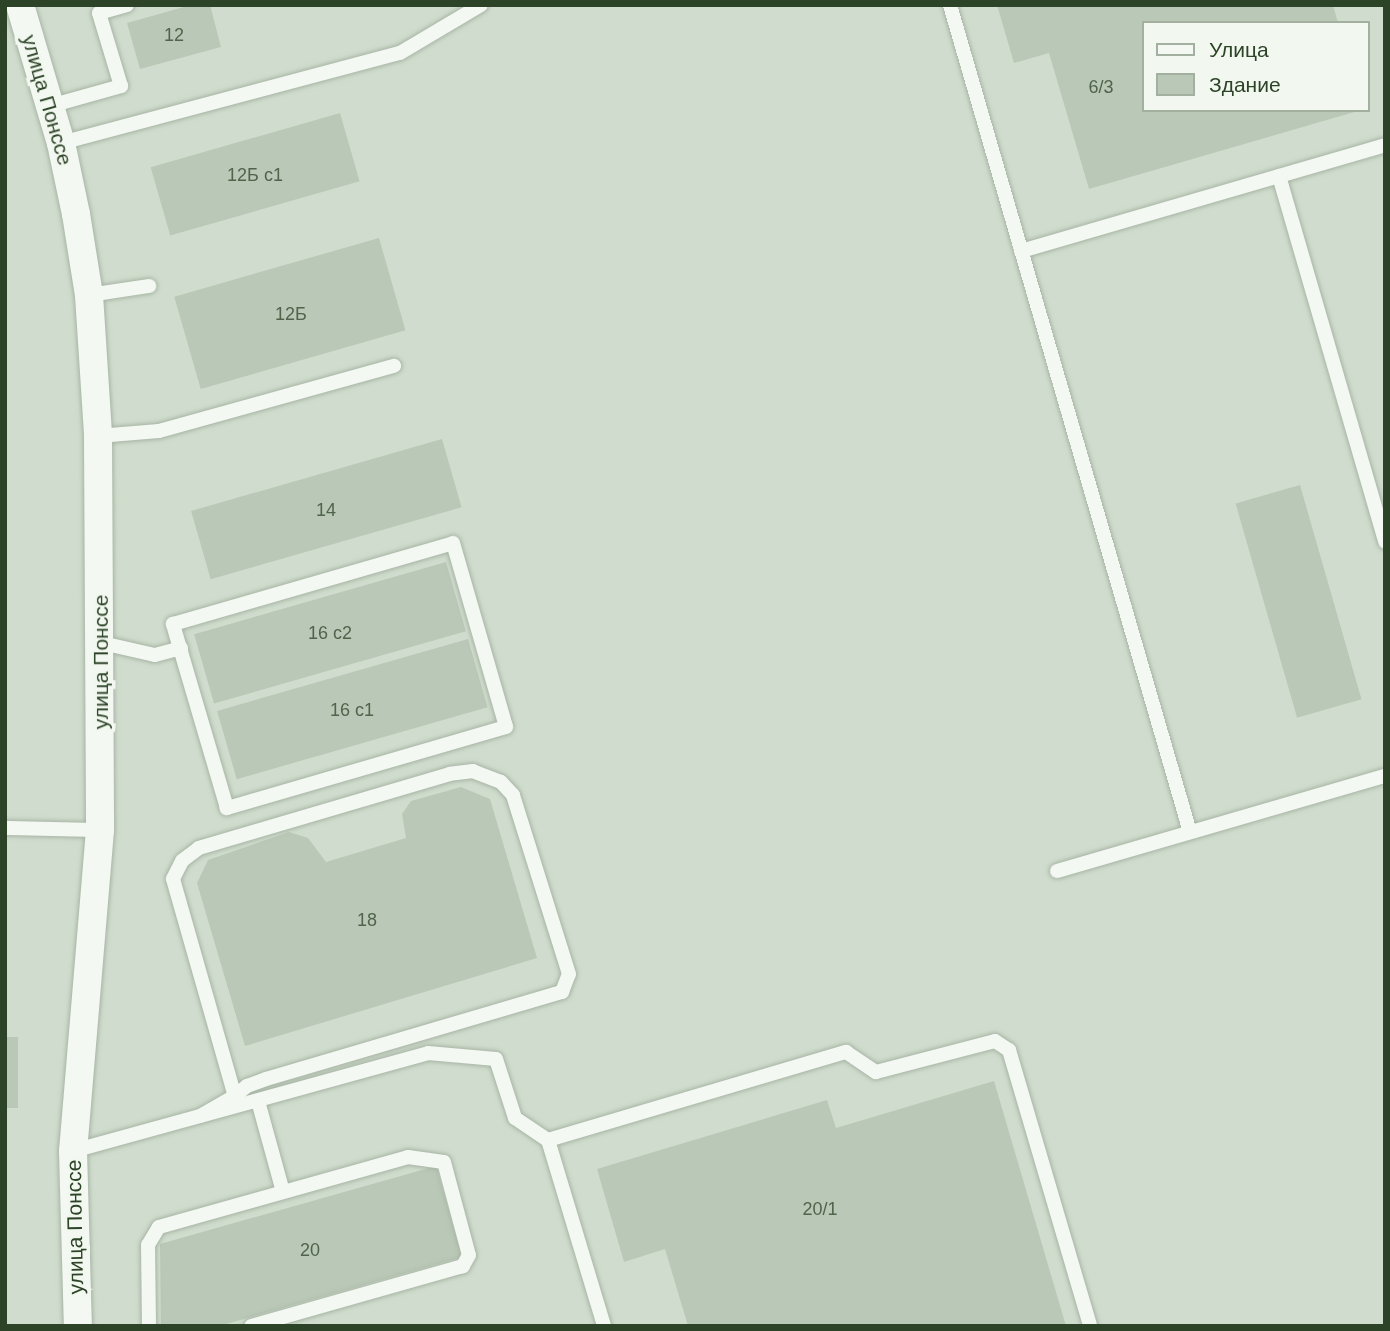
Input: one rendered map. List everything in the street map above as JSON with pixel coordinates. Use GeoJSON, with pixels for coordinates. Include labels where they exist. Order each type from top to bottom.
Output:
{"type":"FeatureCollection","features":[{"type":"Feature","properties":{"kind":"street","name":"улица Понссе"},"geometry":{"type":"LineString","coordinates":[[20,5],[61,144],[89,295],[98,436],[102,643],[100,830],[73,1151],[78,1326]]}},
{"type":"Feature","properties":{"kind":"lane"},"geometry":{"type":"LineString","coordinates":[[50,106],[121,86],[99,13],[127,5]]}},
{"type":"Feature","properties":{"kind":"lane"},"geometry":{"type":"LineString","coordinates":[[61,144],[400,53],[481,5]]}},
{"type":"Feature","properties":{"kind":"lane"},"geometry":{"type":"LineString","coordinates":[[950,5],[1190,832]]}},
{"type":"Feature","properties":{"kind":"lane"},"geometry":{"type":"LineString","coordinates":[[1021,251],[1385,145]]}},
{"type":"Feature","properties":{"kind":"lane"},"geometry":{"type":"LineString","coordinates":[[1279,176],[1385,542]]}},
{"type":"Feature","properties":{"kind":"lane"},"geometry":{"type":"LineString","coordinates":[[89,295],[149,286]]}},
{"type":"Feature","properties":{"kind":"lane"},"geometry":{"type":"LineString","coordinates":[[98,436],[159,431],[394,366]]}},
{"type":"Feature","properties":{"kind":"lane"},"geometry":{"type":"LineString","coordinates":[[453,544],[506,727],[227,807],[181,648],[173,624],[453,544]]}},
{"type":"Feature","properties":{"kind":"lane"},"geometry":{"type":"LineString","coordinates":[[102,643],[155,655],[181,648]]}},
{"type":"Feature","properties":{"kind":"lane"},"geometry":{"type":"LineString","coordinates":[[200,1116],[266,1079],[562,992],[569,974],[513,795],[501,782],[473,771],[450,774],[199,848],[182,861],[173,879],[235,1096]]}},
{"type":"Feature","properties":{"kind":"lane"},"geometry":{"type":"LineString","coordinates":[[1057,871],[1385,776]]}},
{"type":"Feature","properties":{"kind":"lane"},"geometry":{"type":"LineString","coordinates":[[5,828],[100,830]]}},
{"type":"Feature","properties":{"kind":"lane"},"geometry":{"type":"LineString","coordinates":[[548,1140],[846,1052],[876,1072],[983,1041],[995,1041],[1009,1050],[1090,1326]]}},
{"type":"Feature","properties":{"kind":"lane"},"geometry":{"type":"LineString","coordinates":[[73,1151],[428,1054],[496,1059],[514,1118],[548,1140],[604,1326]]}},
{"type":"Feature","properties":{"kind":"lane"},"geometry":{"type":"LineString","coordinates":[[258,1101],[283,1192]]}},
{"type":"Feature","properties":{"kind":"lane"},"geometry":{"type":"LineString","coordinates":[[149,1326],[148,1245],[159,1227],[408,1157],[444,1162],[469,1255],[463,1266],[251,1326]]}},
{"type":"Feature","properties":{"kind":"shaded area"},"geometry":{"type":"Polygon","coordinates":[[[5,5],[1385,5],[1385,1326],[5,1326],[5,5]]]}},
{"type":"Feature","properties":{"kind":"building"},"geometry":{"type":"Polygon","coordinates":[[[191,5],[210,5],[221,47],[140,69],[127,23],[191,5]]]}},
{"type":"Feature","properties":{"kind":"building"},"geometry":{"type":"Polygon","coordinates":[[[997,5],[1333,5],[1337,21],[1142,21],[1142,112],[1355,112],[1089,189],[1049,53],[1014,63],[997,5]]]}},
{"type":"Feature","properties":{"kind":"building"},"geometry":{"type":"Polygon","coordinates":[[[340,113],[360,181],[170,236],[151,167],[340,113]]]}},
{"type":"Feature","properties":{"kind":"building"},"geometry":{"type":"Polygon","coordinates":[[[379,238],[405,330],[201,389],[174,297],[379,238]]]}},
{"type":"Feature","properties":{"kind":"building"},"geometry":{"type":"Polygon","coordinates":[[[442,439],[462,507],[211,579],[191,511],[442,439]]]}},
{"type":"Feature","properties":{"kind":"building"},"geometry":{"type":"Polygon","coordinates":[[[1300,485],[1361,699],[1297,718],[1236,503],[1300,485]]]}},
{"type":"Feature","properties":{"kind":"building"},"geometry":{"type":"Polygon","coordinates":[[[446,562],[466,631],[214,703],[194,634],[446,562]]]}},
{"type":"Feature","properties":{"kind":"building"},"geometry":{"type":"Polygon","coordinates":[[[468,639],[488,707],[237,779],[217,711],[468,639]]]}},
{"type":"Feature","properties":{"kind":"building"},"geometry":{"type":"Polygon","coordinates":[[[461,787],[490,799],[537,958],[245,1046],[197,883],[208,860],[289,832],[308,838],[326,862],[406,838],[402,814],[411,801],[461,787]]]}},
{"type":"Feature","properties":{"kind":"building"},"geometry":{"type":"Polygon","coordinates":[[[5,1037],[18,1037],[18,1108],[5,1108],[5,1037]]]}},
{"type":"Feature","properties":{"kind":"building"},"geometry":{"type":"Polygon","coordinates":[[[994,1081],[1066,1326],[688,1326],[665,1249],[624,1262],[597,1169],[827,1100],[836,1128],[994,1081]]]}},
{"type":"Feature","properties":{"kind":"building"},"geometry":{"type":"Polygon","coordinates":[[[436,1166],[462,1257],[219,1326],[161,1326],[160,1244],[436,1166]]]}}]}
